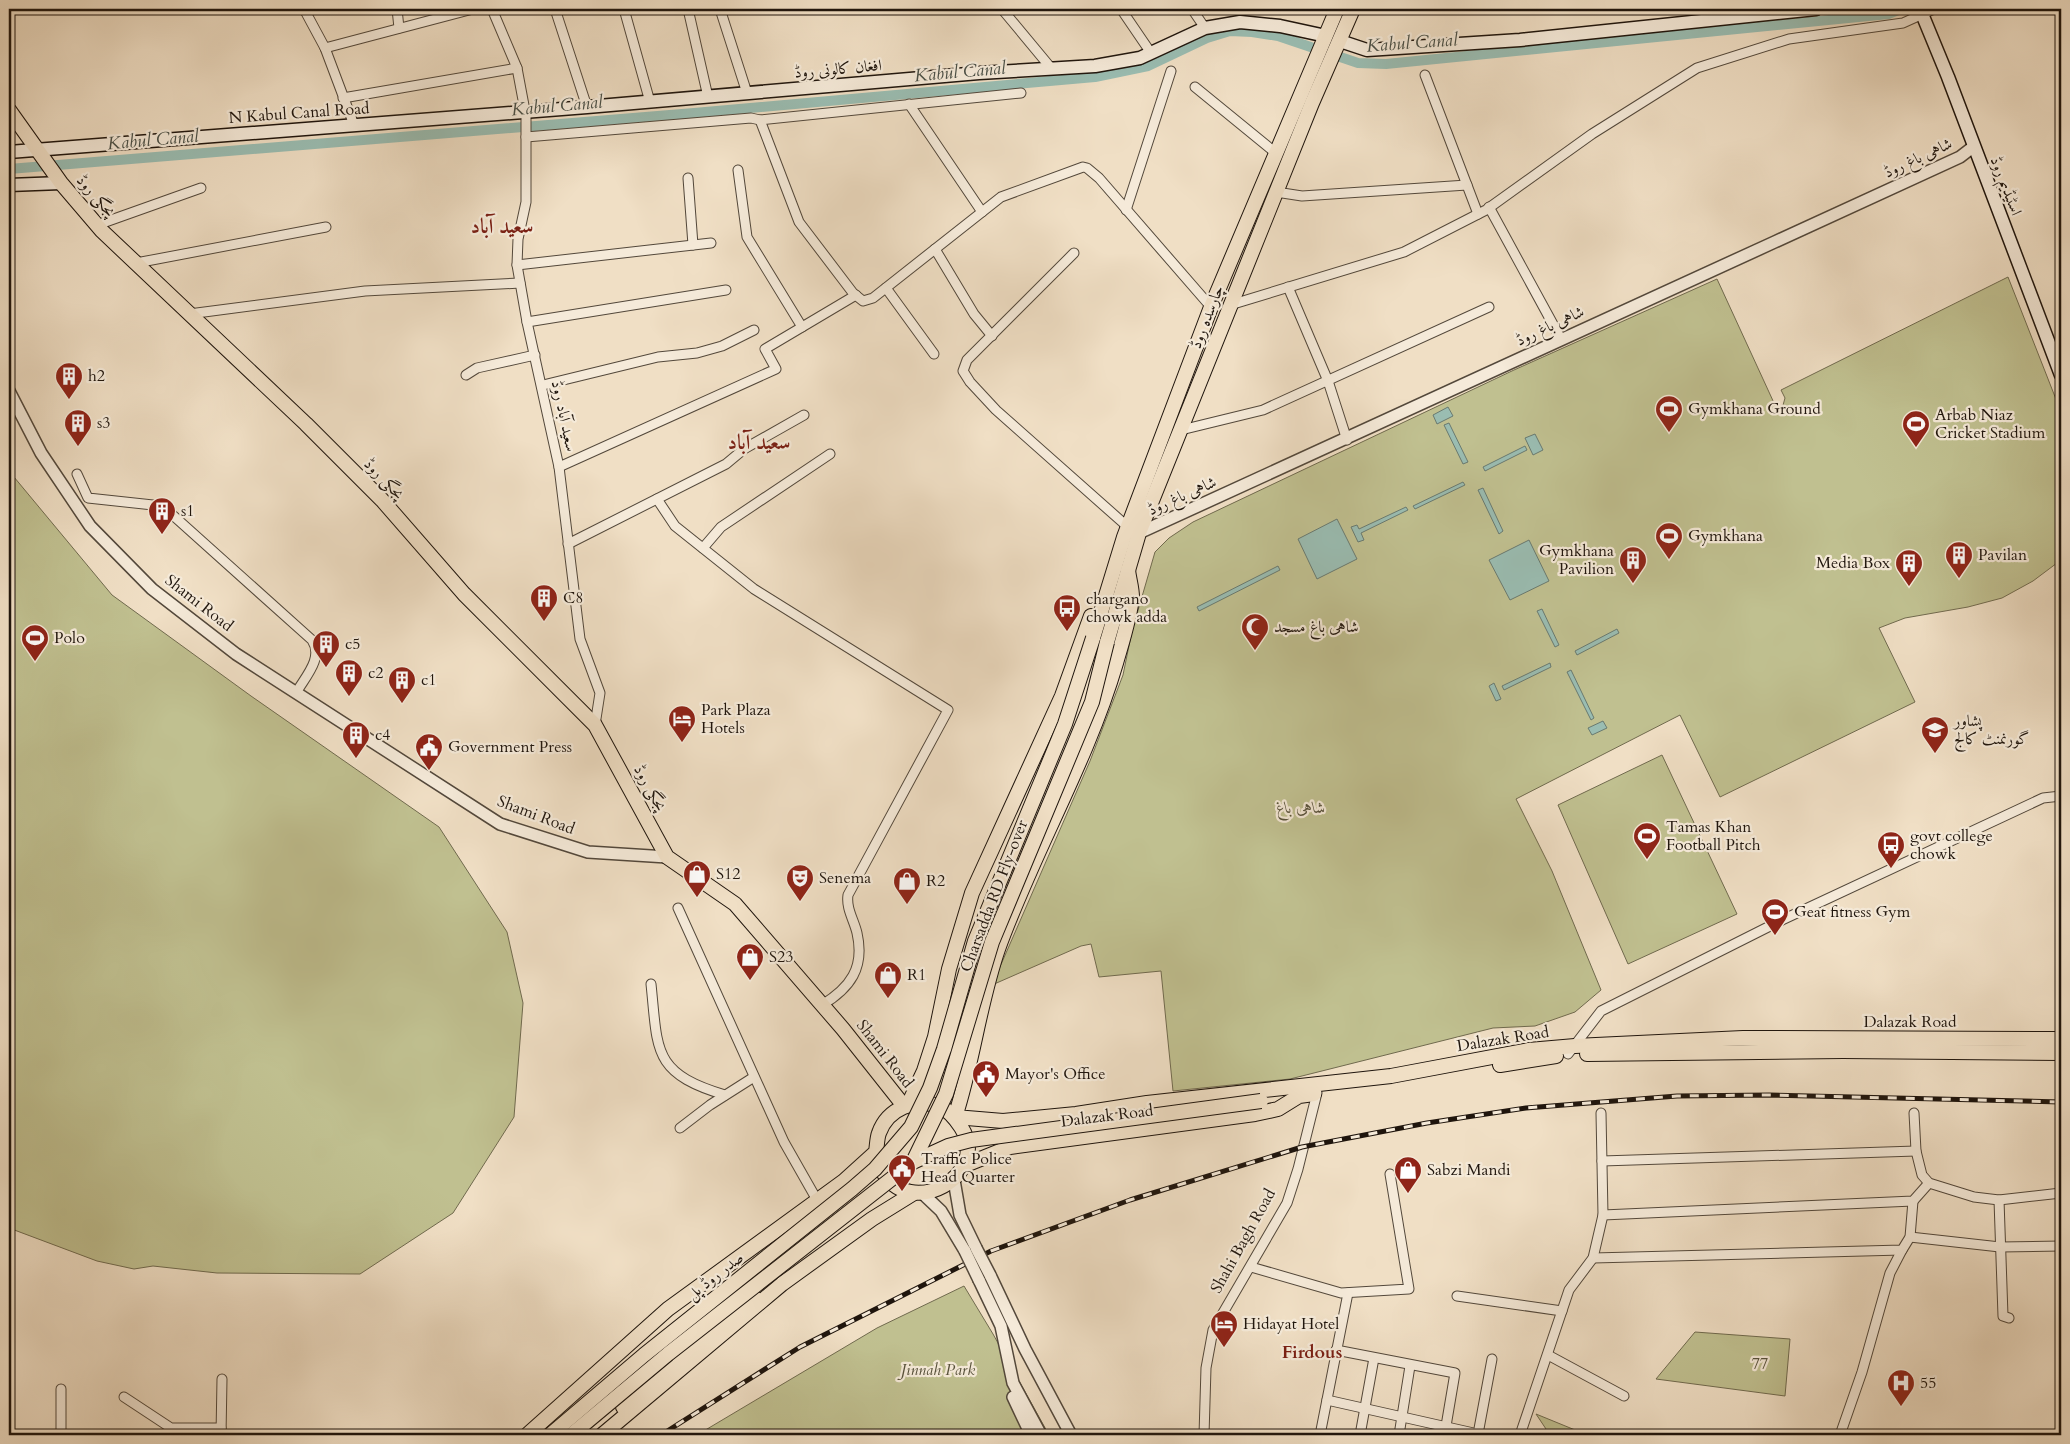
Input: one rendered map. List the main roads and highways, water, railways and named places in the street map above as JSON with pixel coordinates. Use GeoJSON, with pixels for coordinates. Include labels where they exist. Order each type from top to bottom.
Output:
{"type":"FeatureCollection","features":[{"type":"Feature","properties":{"kind":"main road","name":"چارسدہ روڈ"},"geometry":{"type":"LineString","coordinates":[[1130,532],[1182,430],[1276,192],[1337,9]]}},
{"type":"Feature","properties":{"kind":"main road","name":"چارسدہ روڈ"},"geometry":{"type":"LineString","coordinates":[[1107,642],[1130,532],[1211,307],[1323,50],[1338,45],[1353,9]]}},
{"type":"Feature","properties":{"kind":"main road"},"geometry":{"type":"LineString","coordinates":[[1338,45],[1367,50],[1520,40],[1816,9]]}},
{"type":"Feature","properties":{"kind":"main road","name":"اسٹیڈیم روڈ"},"geometry":{"type":"LineString","coordinates":[[1925,10],[1974,147],[2061,375]]}},
{"type":"Feature","properties":{"kind":"main road","name":"افغان کالونی روڈ"},"geometry":{"type":"LineString","coordinates":[[525,114],[747,93],[1119,63],[1151,53],[1205,28],[1240,22],[1280,26],[1323,50]]}},
{"type":"Feature","properties":{"kind":"main road","name":"پجگی روڈ"},"geometry":{"type":"LineString","coordinates":[[9,110],[58,178],[97,225],[382,500],[464,594],[595,725],[668,857]]}},
{"type":"Feature","properties":{"kind":"main road","name":"N Kabul Canal Road"},"geometry":{"type":"LineString","coordinates":[[39,150],[354,125],[525,114]]}},
{"type":"Feature","properties":{"kind":"main road"},"geometry":{"type":"LineString","coordinates":[[9,152],[39,150]]}},
{"type":"Feature","properties":{"kind":"main road"},"geometry":{"type":"LineString","coordinates":[[9,185],[58,178]]}},
{"type":"Feature","properties":{"kind":"main road","name":"چارسدہ روڈ"},"geometry":{"type":"LineString","coordinates":[[1093,638],[1121,570]]}},
{"type":"Feature","properties":{"kind":"main road"},"geometry":{"type":"LineString","coordinates":[[906,1106],[924,1071],[935,1037],[949,969],[972,894],[1062,696],[1095,605],[1121,570]]}},
{"type":"Feature","properties":{"kind":"main road"},"geometry":{"type":"LineString","coordinates":[[955,1117],[966,1084],[989,975],[999,946],[1038,851],[1088,742],[1111,679],[1132,596],[1121,570]]}},
{"type":"Feature","properties":{"kind":"main road","name":"Charsadda RD Fly-over"},"geometry":{"type":"LineString","coordinates":[[899,1142],[912,1127],[930,1088],[944,1049],[975,941],[1065,724],[1093,638]]}},
{"type":"Feature","properties":{"kind":"main road","name":"Charsadda RD Fly-over"},"geometry":{"type":"LineString","coordinates":[[913,1162],[946,1094],[992,942],[1092,702],[1107,642]]}},
{"type":"Feature","properties":{"kind":"main road","name":"Shami Road"},"geometry":{"type":"LineString","coordinates":[[668,857],[735,904],[906,1106]]}},
{"type":"Feature","properties":{"kind":"main road","name":"Dalazak Road"},"geometry":{"type":"LineString","coordinates":[[963,1166],[1010,1147],[1261,1113],[1278,1109],[1299,1096],[1571,1050],[1744,1038],[2061,1039]]}},
{"type":"Feature","properties":{"kind":"main road","name":"Dalazak Road"},"geometry":{"type":"LineString","coordinates":[[955,1117],[1003,1121],[1076,1114],[1147,1103],[1391,1076],[1529,1050],[2061,1053]]}},
{"type":"Feature","properties":{"kind":"main road"},"geometry":{"type":"LineString","coordinates":[[913,1162],[948,1146],[971,1140],[1299,1096]]}},
{"type":"Feature","properties":{"kind":"main road"},"geometry":{"type":"LineString","coordinates":[[602,1435],[782,1284],[822,1255],[872,1219],[918,1193],[939,1190],[954,1180],[963,1166],[967,1149],[964,1132],[955,1117],[941,1107],[924,1103],[906,1106],[888,1117],[879,1133],[876,1152],[882,1170],[896,1185],[918,1193]]}},
{"type":"Feature","properties":{"kind":"main road","name":"صدر روڈ پل"},"geometry":{"type":"LineString","coordinates":[[550,1435],[644,1355],[852,1189],[875,1169],[899,1142]]}},
{"type":"Feature","properties":{"kind":"main road"},"geometry":{"type":"LineString","coordinates":[[527,1435],[668,1309],[844,1181],[876,1152]]}},
{"type":"Feature","properties":{"kind":"main road","name":"صدر روڈ پل"},"geometry":{"type":"LineString","coordinates":[[570,1435],[668,1354],[913,1162]]}},
{"type":"Feature","properties":{"kind":"main road"},"geometry":{"type":"LineString","coordinates":[[799,1213],[811,1219],[820,1229],[824,1242],[822,1255]]}},
{"type":"Feature","properties":{"kind":"main road"},"geometry":{"type":"LineString","coordinates":[[516,1435],[714,1263],[762,1239]]}},
{"type":"Feature","properties":{"kind":"main road"},"geometry":{"type":"LineString","coordinates":[[591,1435],[697,1340],[737,1309],[782,1284]]}},
{"type":"Feature","properties":{"kind":"water"},"geometry":{"type":"Polygon","coordinates":[[[1448,407],[1453,416],[1437,424],[1433,415],[1448,407]]]}},
{"type":"Feature","properties":{"kind":"water"},"geometry":{"type":"Polygon","coordinates":[[[1449,423],[1468,462],[1463,464],[1444,425],[1449,423]]]}},
{"type":"Feature","properties":{"kind":"water"},"geometry":{"type":"Polygon","coordinates":[[[1535,434],[1543,450],[1533,455],[1525,438],[1535,434]]]}},
{"type":"Feature","properties":{"kind":"water"},"geometry":{"type":"Polygon","coordinates":[[[1525,446],[1527,450],[1485,471],[1483,467],[1525,446]]]}},
{"type":"Feature","properties":{"kind":"water"},"geometry":{"type":"Polygon","coordinates":[[[1463,482],[1465,485],[1415,509],[1413,506],[1463,482]]]}},
{"type":"Feature","properties":{"kind":"water"},"geometry":{"type":"Polygon","coordinates":[[[1483,488],[1503,531],[1499,534],[1478,490],[1483,488]]]}},
{"type":"Feature","properties":{"kind":"water"},"geometry":{"type":"Polygon","coordinates":[[[1406,507],[1408,510],[1361,533],[1364,540],[1358,542],[1351,527],[1357,525],[1359,529],[1406,507]]]}},
{"type":"Feature","properties":{"kind":"water"},"geometry":{"type":"Polygon","coordinates":[[[1337,519],[1357,559],[1317,579],[1298,539],[1337,519]]]}},
{"type":"Feature","properties":{"kind":"water"},"geometry":{"type":"Polygon","coordinates":[[[1529,540],[1549,581],[1510,600],[1489,560],[1529,540]]]}},
{"type":"Feature","properties":{"kind":"water"},"geometry":{"type":"Polygon","coordinates":[[[1278,566],[1280,570],[1199,611],[1197,607],[1278,566]]]}},
{"type":"Feature","properties":{"kind":"water"},"geometry":{"type":"Polygon","coordinates":[[[1542,609],[1559,645],[1555,647],[1537,611],[1542,609]]]}},
{"type":"Feature","properties":{"kind":"water"},"geometry":{"type":"Polygon","coordinates":[[[1617,629],[1619,633],[1577,655],[1575,651],[1617,629]]]}},
{"type":"Feature","properties":{"kind":"water"},"geometry":{"type":"Polygon","coordinates":[[[1550,663],[1551,667],[1504,690],[1502,686],[1550,663]]]}},
{"type":"Feature","properties":{"kind":"water"},"geometry":{"type":"Polygon","coordinates":[[[1571,670],[1594,718],[1591,720],[1567,672],[1571,670]]]}},
{"type":"Feature","properties":{"kind":"water"},"geometry":{"type":"Polygon","coordinates":[[[1494,683],[1501,699],[1496,701],[1489,686],[1494,683]]]}},
{"type":"Feature","properties":{"kind":"water"},"geometry":{"type":"Polygon","coordinates":[[[1603,721],[1607,728],[1592,735],[1588,728],[1603,721]]]}},
{"type":"Feature","properties":{"kind":"waterway","name":"Kabul Canal"},"geometry":{"type":"LineString","coordinates":[[9,169],[694,113],[1095,77],[1148,66],[1207,38],[1230,31],[1278,36],[1358,63],[1386,64],[1889,14],[1901,9]]}},
{"type":"Feature","properties":{"kind":"railway"},"geometry":{"type":"LineString","coordinates":[[661,1435],[800,1347],[991,1251],[1130,1200],[1302,1147],[1427,1123],[1526,1108],[1677,1096],[1769,1095],[2061,1102]]}},
{"type":"Feature","properties":{"kind":"place","name":"h2"},"geometry":{"type":"Point","coordinates":[69,400]}},
{"type":"Feature","properties":{"kind":"place","name":"Gymkhana Ground"},"geometry":{"type":"Point","coordinates":[1669,433]}},
{"type":"Feature","properties":{"kind":"place","name":"s3"},"geometry":{"type":"Point","coordinates":[78,447]}},
{"type":"Feature","properties":{"kind":"place","name":"Arbab Niaz Cricket Stadium"},"geometry":{"type":"Point","coordinates":[1916,448]}},
{"type":"Feature","properties":{"kind":"place","name":"s1"},"geometry":{"type":"Point","coordinates":[162,535]}},
{"type":"Feature","properties":{"kind":"place","name":"Gymkhana"},"geometry":{"type":"Point","coordinates":[1669,560]}},
{"type":"Feature","properties":{"kind":"place","name":"Pavilan"},"geometry":{"type":"Point","coordinates":[1959,579]}},
{"type":"Feature","properties":{"kind":"place","name":"Gymkhana Pavilion"},"geometry":{"type":"Point","coordinates":[1633,584]}},
{"type":"Feature","properties":{"kind":"place","name":"Media Box"},"geometry":{"type":"Point","coordinates":[1909,587]}},
{"type":"Feature","properties":{"kind":"place","name":"C8"},"geometry":{"type":"Point","coordinates":[544,622]}},
{"type":"Feature","properties":{"kind":"place","name":"chargano chowk adda"},"geometry":{"type":"Point","coordinates":[1067,632]}},
{"type":"Feature","properties":{"kind":"place","name":"شاہی باغ مسجد"},"geometry":{"type":"Point","coordinates":[1255,651]}},
{"type":"Feature","properties":{"kind":"place","name":"Polo"},"geometry":{"type":"Point","coordinates":[35,662]}},
{"type":"Feature","properties":{"kind":"place","name":"c5"},"geometry":{"type":"Point","coordinates":[326,668]}},
{"type":"Feature","properties":{"kind":"place","name":"c2"},"geometry":{"type":"Point","coordinates":[349,697]}},
{"type":"Feature","properties":{"kind":"place","name":"c1"},"geometry":{"type":"Point","coordinates":[402,704]}},
{"type":"Feature","properties":{"kind":"place","name":"Park Plaza Hotels"},"geometry":{"type":"Point","coordinates":[682,743]}},
{"type":"Feature","properties":{"kind":"place","name":"پشاور گورنمنٹ کالج"},"geometry":{"type":"Point","coordinates":[1935,754]}},
{"type":"Feature","properties":{"kind":"place","name":"c4"},"geometry":{"type":"Point","coordinates":[356,759]}},
{"type":"Feature","properties":{"kind":"place","name":"Government Press"},"geometry":{"type":"Point","coordinates":[429,771]}},
{"type":"Feature","properties":{"kind":"place","name":"Tamas Khan Football Pitch"},"geometry":{"type":"Point","coordinates":[1647,860]}},
{"type":"Feature","properties":{"kind":"place","name":"govt college chowk"},"geometry":{"type":"Point","coordinates":[1891,869]}},
{"type":"Feature","properties":{"kind":"place","name":"S12"},"geometry":{"type":"Point","coordinates":[697,898]}},
{"type":"Feature","properties":{"kind":"place","name":"Senema"},"geometry":{"type":"Point","coordinates":[800,902]}},
{"type":"Feature","properties":{"kind":"place","name":"R2"},"geometry":{"type":"Point","coordinates":[907,905]}},
{"type":"Feature","properties":{"kind":"place","name":"Geat fitness Gym"},"geometry":{"type":"Point","coordinates":[1775,936]}},
{"type":"Feature","properties":{"kind":"place","name":"S23"},"geometry":{"type":"Point","coordinates":[750,981]}},
{"type":"Feature","properties":{"kind":"place","name":"R1"},"geometry":{"type":"Point","coordinates":[888,999]}},
{"type":"Feature","properties":{"kind":"place","name":"Mayor's Office"},"geometry":{"type":"Point","coordinates":[986,1098]}},
{"type":"Feature","properties":{"kind":"place","name":"Traffic Police Head Quarter"},"geometry":{"type":"Point","coordinates":[902,1192]}},
{"type":"Feature","properties":{"kind":"place","name":"Sabzi Mandi"},"geometry":{"type":"Point","coordinates":[1408,1194]}},
{"type":"Feature","properties":{"kind":"place","name":"Hidayat Hotel"},"geometry":{"type":"Point","coordinates":[1224,1348]}},
{"type":"Feature","properties":{"kind":"place","name":"55"},"geometry":{"type":"Point","coordinates":[1901,1407]}},
{"type":"Feature","properties":{"kind":"district","name":"سعید آباد"},"geometry":{"type":"Point","coordinates":[502,226]}},
{"type":"Feature","properties":{"kind":"district","name":"سعید آباد"},"geometry":{"type":"Point","coordinates":[759,442]}},
{"type":"Feature","properties":{"kind":"district","name":"Firdous"},"geometry":{"type":"Point","coordinates":[1312,1352]}},
{"type":"Feature","properties":{"kind":"park label","name":"شاہی باغ"},"geometry":{"type":"Point","coordinates":[1301,808]}},
{"type":"Feature","properties":{"kind":"park label","name":"77"},"geometry":{"type":"Point","coordinates":[1759,1364]}},
{"type":"Feature","properties":{"kind":"park label","name":"Jinnah Park"},"geometry":{"type":"Point","coordinates":[938,1370]}}]}
